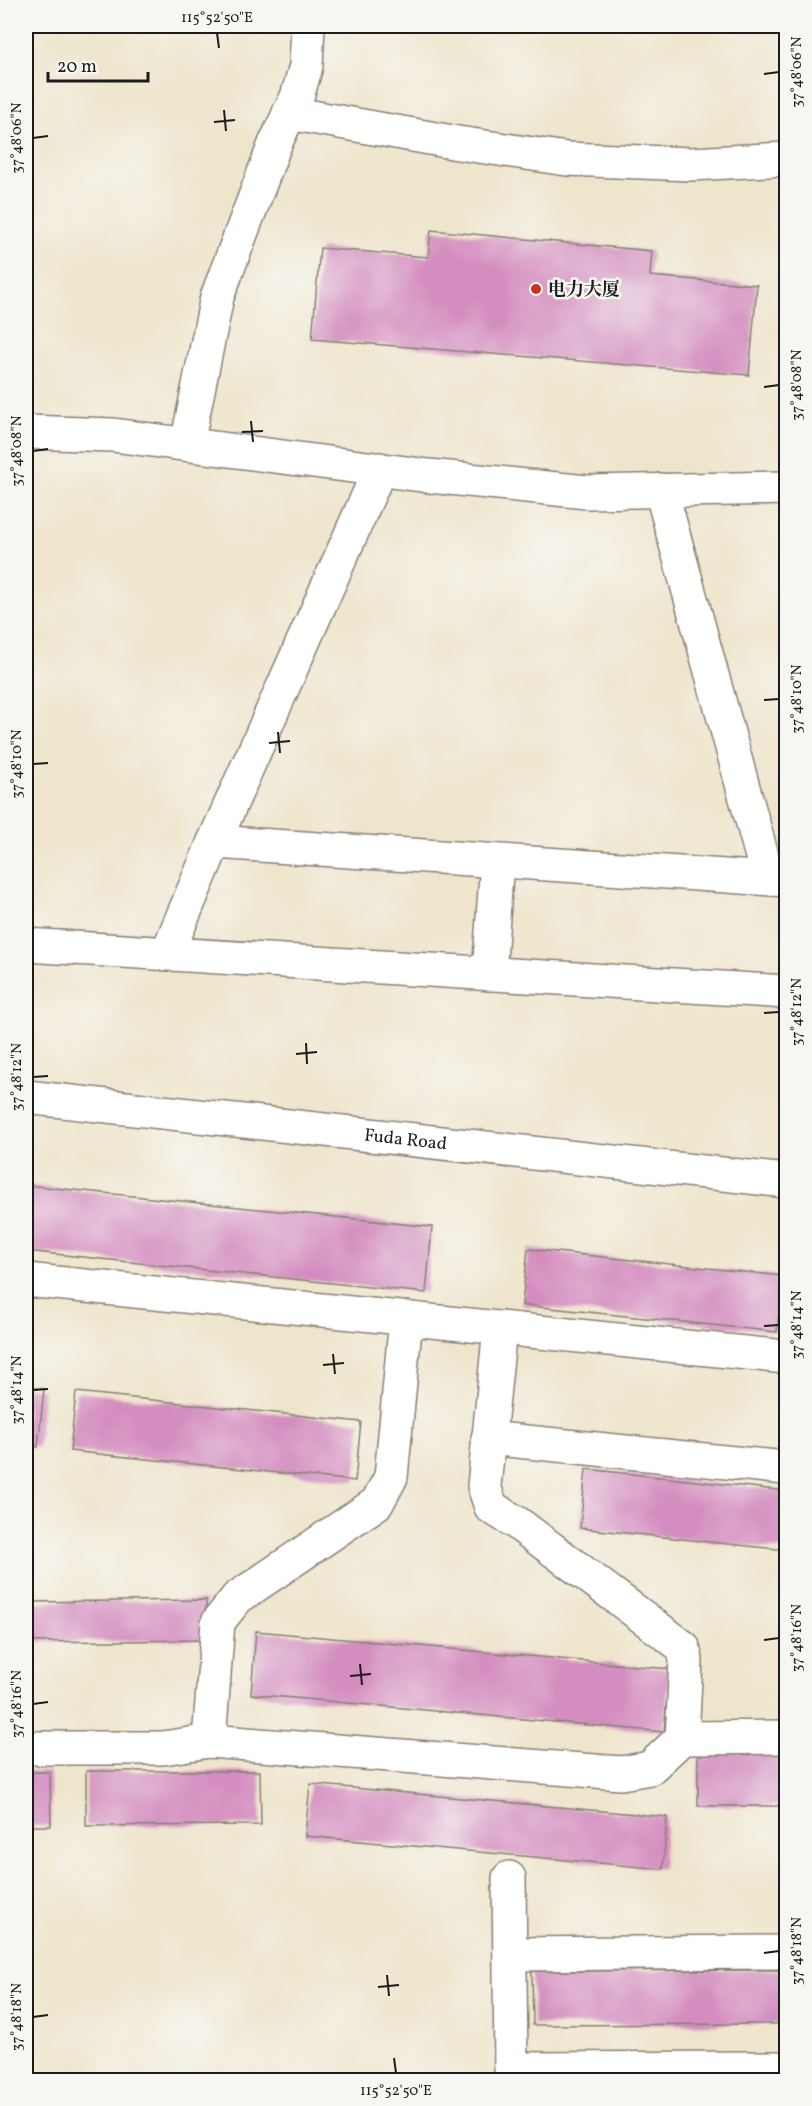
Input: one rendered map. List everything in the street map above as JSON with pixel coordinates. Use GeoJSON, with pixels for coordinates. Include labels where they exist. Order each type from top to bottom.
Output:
{"type":"FeatureCollection","features":[{"type":"Feature","properties":{"kind":"street"},"geometry":{"type":"LineString","coordinates":[[187,444],[217,297],[276,144],[297,97],[306,66],[308,26]]}},
{"type":"Feature","properties":{"kind":"street"},"geometry":{"type":"LineString","coordinates":[[289,113],[458,143],[567,159],[691,164],[786,159]]}},
{"type":"Feature","properties":{"kind":"street"},"geometry":{"type":"LineString","coordinates":[[26,432],[113,435],[380,469],[587,492],[786,488]]}},
{"type":"Feature","properties":{"kind":"street"},"geometry":{"type":"LineString","coordinates":[[167,954],[214,842],[380,469]]}},
{"type":"Feature","properties":{"kind":"street"},"geometry":{"type":"LineString","coordinates":[[214,842],[777,879],[661,490]]}},
{"type":"Feature","properties":{"kind":"street"},"geometry":{"type":"LineString","coordinates":[[489,974],[497,861]]}},
{"type":"Feature","properties":{"kind":"street"},"geometry":{"type":"LineString","coordinates":[[26,945],[786,993]]}},
{"type":"Feature","properties":{"kind":"street","name":"Fuda Road"},"geometry":{"type":"LineString","coordinates":[[26,1097],[786,1181]]}},
{"type":"Feature","properties":{"kind":"street"},"geometry":{"type":"LineString","coordinates":[[26,1280],[786,1357]]}},
{"type":"Feature","properties":{"kind":"street"},"geometry":{"type":"LineString","coordinates":[[209,1741],[218,1622],[237,1598],[377,1503],[391,1478],[406,1318]]}},
{"type":"Feature","properties":{"kind":"street"},"geometry":{"type":"LineString","coordinates":[[500,1328],[484,1486],[491,1506],[683,1647],[686,1660],[682,1738]]}},
{"type":"Feature","properties":{"kind":"street"},"geometry":{"type":"LineString","coordinates":[[489,1438],[786,1468]]}},
{"type":"Feature","properties":{"kind":"street"},"geometry":{"type":"LineString","coordinates":[[26,1748],[163,1748],[209,1741],[621,1773],[650,1768],[682,1738],[786,1737]]}},
{"type":"Feature","properties":{"kind":"street"},"geometry":{"type":"LineString","coordinates":[[510,1878],[511,2069],[786,2068]]}},
{"type":"Feature","properties":{"kind":"street"},"geometry":{"type":"LineString","coordinates":[[510,1954],[786,1952]]}},
{"type":"Feature","properties":{"kind":"building"},"geometry":{"type":"Polygon","coordinates":[[[431,230],[652,251],[650,276],[757,285],[749,375],[312,339],[320,248],[428,257],[431,230]]]}},
{"type":"Feature","properties":{"kind":"building"},"geometry":{"type":"Polygon","coordinates":[[[26,1185],[432,1227],[426,1293],[26,1251],[26,1185]]]}},
{"type":"Feature","properties":{"kind":"building"},"geometry":{"type":"Polygon","coordinates":[[[528,1249],[783,1276],[777,1332],[522,1305],[528,1249]]]}},
{"type":"Feature","properties":{"kind":"building"},"geometry":{"type":"Polygon","coordinates":[[[26,1387],[44,1389],[38,1447],[26,1446],[26,1387]]]}},
{"type":"Feature","properties":{"kind":"building"},"geometry":{"type":"Polygon","coordinates":[[[76,1392],[361,1422],[355,1481],[70,1451],[76,1392]]]}},
{"type":"Feature","properties":{"kind":"building"},"geometry":{"type":"Polygon","coordinates":[[[586,1469],[786,1491],[786,1550],[580,1528],[586,1469]]]}},
{"type":"Feature","properties":{"kind":"building"},"geometry":{"type":"Polygon","coordinates":[[[206,1600],[207,1640],[26,1642],[26,1602],[206,1600]]]}},
{"type":"Feature","properties":{"kind":"building"},"geometry":{"type":"Polygon","coordinates":[[[256,1631],[670,1669],[664,1732],[251,1694],[256,1631]]]}},
{"type":"Feature","properties":{"kind":"building"},"geometry":{"type":"Polygon","coordinates":[[[786,1751],[786,1806],[698,1806],[698,1752],[786,1751]]]}},
{"type":"Feature","properties":{"kind":"building"},"geometry":{"type":"Polygon","coordinates":[[[86,1771],[260,1771],[261,1825],[86,1826],[86,1771]]]}},
{"type":"Feature","properties":{"kind":"building"},"geometry":{"type":"Polygon","coordinates":[[[26,1772],[50,1772],[51,1826],[26,1826],[26,1772]]]}},
{"type":"Feature","properties":{"kind":"building"},"geometry":{"type":"Polygon","coordinates":[[[310,1784],[667,1817],[663,1869],[305,1836],[310,1784]]]}},
{"type":"Feature","properties":{"kind":"building"},"geometry":{"type":"Polygon","coordinates":[[[786,1970],[786,2024],[533,2025],[532,1971],[786,1970]]]}},
{"type":"Feature","properties":{"kind":"place","name":"电力大厦"},"geometry":{"type":"Point","coordinates":[536,289]}}]}
